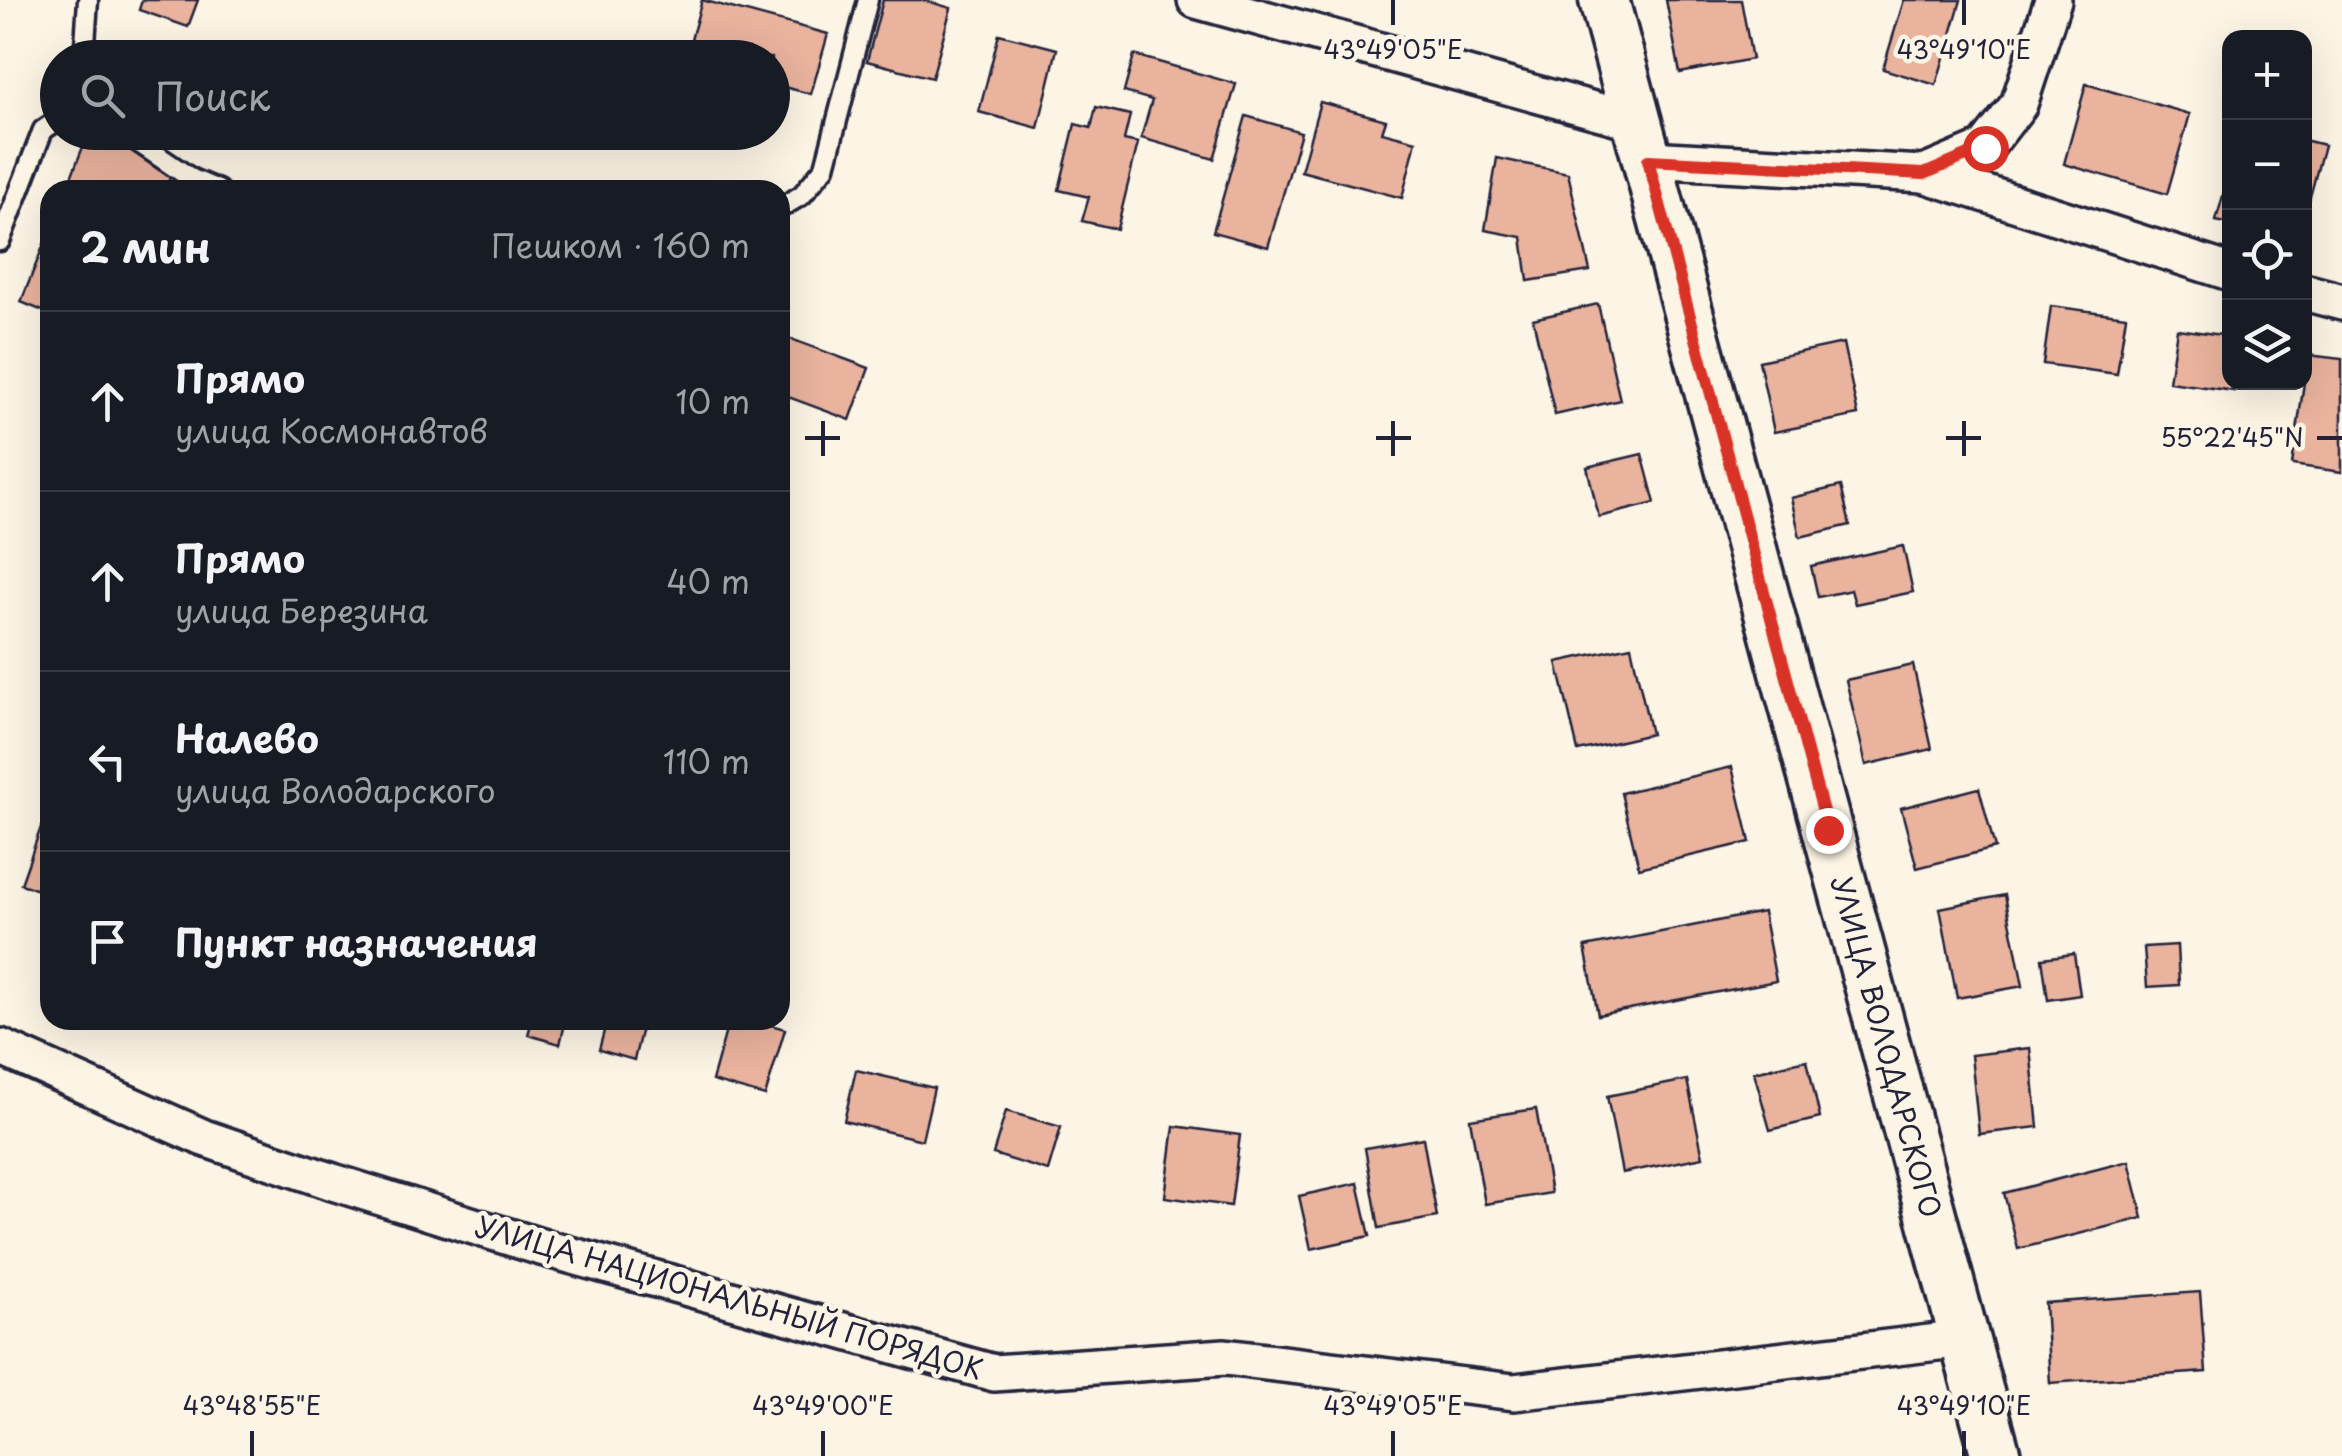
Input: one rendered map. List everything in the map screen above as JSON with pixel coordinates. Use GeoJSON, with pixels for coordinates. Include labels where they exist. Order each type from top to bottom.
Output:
{"type":"FeatureCollection","features":[{"type":"Feature","properties":{"kind":"main road","name":"УЛИЦА ВОЛОДАРСКОГО"},"geometry":{"type":"LineString","coordinates":[[1604,0],[1992,1440]]}},
{"type":"Feature","properties":{"kind":"street"},"geometry":{"type":"LineString","coordinates":[[1196,0],[1642,141],[1924,174],[2222,270]]}},
{"type":"Feature","properties":{"kind":"street"},"geometry":{"type":"LineString","coordinates":[[1924,174],[1985,148],[2019,104],[2053,0]]}},
{"type":"Feature","properties":{"kind":"street"},"geometry":{"type":"LineString","coordinates":[[2312,294],[2342,302]]}},
{"type":"Feature","properties":{"kind":"street","name":"УЛИЦА НАЦИОНАЛЬНЫЙ ПОРЯДОК"},"geometry":{"type":"LineString","coordinates":[[0,1047],[204,1138],[333,1182],[541,1247],[994,1373],[1226,1357],[1514,1392],[1964,1339]]}},
{"type":"Feature","properties":{"kind":"lane"},"geometry":{"type":"LineString","coordinates":[[85,40],[88,0]]}},
{"type":"Feature","properties":{"kind":"lane"},"geometry":{"type":"LineString","coordinates":[[790,202],[802,195],[824,167],[868,0]]}},
{"type":"Feature","properties":{"kind":"lane"},"geometry":{"type":"LineString","coordinates":[[0,241],[40,138]]}},
{"type":"Feature","properties":{"kind":"lane"},"geometry":{"type":"LineString","coordinates":[[149,150],[194,180]]}},
{"type":"Feature","properties":{"kind":"building"},"geometry":{"type":"Polygon","coordinates":[[[142,0],[198,0],[188,27],[139,10],[142,0]]]}},
{"type":"Feature","properties":{"kind":"building"},"geometry":{"type":"Polygon","coordinates":[[[702,0],[828,34],[811,94],[790,89],[790,40],[691,40],[702,0]]]}},
{"type":"Feature","properties":{"kind":"building"},"geometry":{"type":"Polygon","coordinates":[[[883,0],[923,0],[951,8],[932,78],[867,61],[883,0]]]}},
{"type":"Feature","properties":{"kind":"building"},"geometry":{"type":"Polygon","coordinates":[[[1666,0],[1741,0],[1752,59],[1680,73],[1666,0]]]}},
{"type":"Feature","properties":{"kind":"building"},"geometry":{"type":"Polygon","coordinates":[[[1904,0],[1961,0],[1936,85],[1883,69],[1904,0]]]}},
{"type":"Feature","properties":{"kind":"building"},"geometry":{"type":"Polygon","coordinates":[[[999,34],[1057,49],[1038,128],[979,112],[999,34]]]}},
{"type":"Feature","properties":{"kind":"building"},"geometry":{"type":"Polygon","coordinates":[[[1134,55],[1236,84],[1214,159],[1141,138],[1152,100],[1124,92],[1134,55]]]}},
{"type":"Feature","properties":{"kind":"building"},"geometry":{"type":"Polygon","coordinates":[[[2086,84],[2190,114],[2167,194],[2064,164],[2086,84]]]}},
{"type":"Feature","properties":{"kind":"building"},"geometry":{"type":"Polygon","coordinates":[[[1320,102],[1386,120],[1382,132],[1416,141],[1402,198],[1301,171],[1320,102]]]}},
{"type":"Feature","properties":{"kind":"building"},"geometry":{"type":"Polygon","coordinates":[[[1096,107],[1130,115],[1124,140],[1138,143],[1117,229],[1082,221],[1089,197],[1059,190],[1075,124],[1091,128],[1096,107]]]}},
{"type":"Feature","properties":{"kind":"building"},"geometry":{"type":"Polygon","coordinates":[[[1246,116],[1301,132],[1268,247],[1213,232],[1246,116]]]}},
{"type":"Feature","properties":{"kind":"building"},"geometry":{"type":"Polygon","coordinates":[[[2312,142],[2324,145],[2312,189],[2312,142]]]}},
{"type":"Feature","properties":{"kind":"building"},"geometry":{"type":"Polygon","coordinates":[[[82,150],[130,150],[174,167],[169,180],[70,180],[82,150]]]}},
{"type":"Feature","properties":{"kind":"building"},"geometry":{"type":"Polygon","coordinates":[[[1497,158],[1568,173],[1590,271],[1528,281],[1522,237],[1485,230],[1497,158]]]}},
{"type":"Feature","properties":{"kind":"building"},"geometry":{"type":"Polygon","coordinates":[[[2222,199],[2222,222],[2216,221],[2222,199]]]}},
{"type":"Feature","properties":{"kind":"building"},"geometry":{"type":"Polygon","coordinates":[[[40,254],[40,310],[21,302],[40,254]]]}},
{"type":"Feature","properties":{"kind":"building"},"geometry":{"type":"Polygon","coordinates":[[[1598,304],[1620,400],[1555,415],[1533,319],[1598,304]]]}},
{"type":"Feature","properties":{"kind":"building"},"geometry":{"type":"Polygon","coordinates":[[[2051,306],[2126,316],[2117,374],[2043,364],[2051,306]]]}},
{"type":"Feature","properties":{"kind":"building"},"geometry":{"type":"Polygon","coordinates":[[[2177,329],[2222,335],[2222,389],[2169,382],[2177,329]]]}},
{"type":"Feature","properties":{"kind":"building"},"geometry":{"type":"Polygon","coordinates":[[[790,339],[869,368],[850,420],[790,398],[790,339]]]}},
{"type":"Feature","properties":{"kind":"building"},"geometry":{"type":"Polygon","coordinates":[[[1843,343],[1858,415],[1774,432],[1759,361],[1843,343]]]}},
{"type":"Feature","properties":{"kind":"building"},"geometry":{"type":"Polygon","coordinates":[[[2312,355],[2342,359],[2342,472],[2292,465],[2303,390],[2312,390],[2312,355]]]}},
{"type":"Feature","properties":{"kind":"building"},"geometry":{"type":"Polygon","coordinates":[[[1642,454],[1655,503],[1599,517],[1587,467],[1642,454]]]}},
{"type":"Feature","properties":{"kind":"building"},"geometry":{"type":"Polygon","coordinates":[[[1841,486],[1850,525],[1800,537],[1791,498],[1841,486]]]}},
{"type":"Feature","properties":{"kind":"building"},"geometry":{"type":"Polygon","coordinates":[[[1903,546],[1913,592],[1855,604],[1851,590],[1818,597],[1811,566],[1903,546]]]}},
{"type":"Feature","properties":{"kind":"building"},"geometry":{"type":"Polygon","coordinates":[[[1631,646],[1651,734],[1578,751],[1557,662],[1631,646]]]}},
{"type":"Feature","properties":{"kind":"building"},"geometry":{"type":"Polygon","coordinates":[[[1913,665],[1932,749],[1866,765],[1846,680],[1913,665]]]}},
{"type":"Feature","properties":{"kind":"building"},"geometry":{"type":"Polygon","coordinates":[[[1732,767],[1750,842],[1639,868],[1621,793],[1732,767]]]}},
{"type":"Feature","properties":{"kind":"building"},"geometry":{"type":"Polygon","coordinates":[[[1979,788],[1995,848],[1917,868],[1901,808],[1979,788]]]}},
{"type":"Feature","properties":{"kind":"building"},"geometry":{"type":"Polygon","coordinates":[[[40,830],[40,891],[21,884],[40,830]]]}},
{"type":"Feature","properties":{"kind":"building"},"geometry":{"type":"Polygon","coordinates":[[[2005,895],[2023,986],[1957,998],[1940,908],[2005,895]]]}},
{"type":"Feature","properties":{"kind":"building"},"geometry":{"type":"Polygon","coordinates":[[[1763,912],[1776,981],[1598,1015],[1585,947],[1763,912]]]}},
{"type":"Feature","properties":{"kind":"building"},"geometry":{"type":"Polygon","coordinates":[[[2177,945],[2179,985],[2147,987],[2144,947],[2177,945]]]}},
{"type":"Feature","properties":{"kind":"building"},"geometry":{"type":"Polygon","coordinates":[[[2074,954],[2080,995],[2048,1000],[2042,958],[2074,954]]]}},
{"type":"Feature","properties":{"kind":"building"},"geometry":{"type":"Polygon","coordinates":[[[529,1030],[564,1030],[560,1044],[528,1035],[529,1030]]]}},
{"type":"Feature","properties":{"kind":"building"},"geometry":{"type":"Polygon","coordinates":[[[604,1030],[642,1030],[634,1060],[599,1050],[604,1030]]]}},
{"type":"Feature","properties":{"kind":"building"},"geometry":{"type":"Polygon","coordinates":[[[726,1030],[785,1030],[765,1096],[712,1081],[726,1030]]]}},
{"type":"Feature","properties":{"kind":"building"},"geometry":{"type":"Polygon","coordinates":[[[2030,1048],[2038,1127],[1979,1134],[1971,1055],[2030,1048]]]}},
{"type":"Feature","properties":{"kind":"building"},"geometry":{"type":"Polygon","coordinates":[[[1807,1060],[1820,1118],[1770,1130],[1754,1072],[1807,1060]]]}},
{"type":"Feature","properties":{"kind":"building"},"geometry":{"type":"Polygon","coordinates":[[[856,1070],[934,1088],[922,1140],[844,1121],[856,1070]]]}},
{"type":"Feature","properties":{"kind":"building"},"geometry":{"type":"Polygon","coordinates":[[[1687,1080],[1703,1157],[1622,1173],[1607,1096],[1687,1080]]]}},
{"type":"Feature","properties":{"kind":"building"},"geometry":{"type":"Polygon","coordinates":[[[1536,1109],[1551,1193],[1485,1204],[1470,1119],[1536,1109]]]}},
{"type":"Feature","properties":{"kind":"building"},"geometry":{"type":"Polygon","coordinates":[[[1006,1111],[1061,1127],[1048,1171],[993,1154],[1006,1111]]]}},
{"type":"Feature","properties":{"kind":"building"},"geometry":{"type":"Polygon","coordinates":[[[1174,1126],[1240,1135],[1231,1206],[1165,1197],[1174,1126]]]}},
{"type":"Feature","properties":{"kind":"building"},"geometry":{"type":"Polygon","coordinates":[[[1423,1138],[1437,1217],[1379,1228],[1365,1148],[1423,1138]]]}},
{"type":"Feature","properties":{"kind":"building"},"geometry":{"type":"Polygon","coordinates":[[[2129,1161],[2143,1218],[2018,1249],[2004,1193],[2129,1161]]]}},
{"type":"Feature","properties":{"kind":"building"},"geometry":{"type":"Polygon","coordinates":[[[1358,1183],[1370,1236],[1311,1249],[1299,1196],[1358,1183]]]}},
{"type":"Feature","properties":{"kind":"building"},"geometry":{"type":"Polygon","coordinates":[[[2200,1292],[2206,1372],[2050,1383],[2045,1303],[2200,1292]]]}},
{"type":"Feature","properties":{"kind":"route"},"geometry":{"type":"LineString","coordinates":[[1828,830],[1648,160],[1924,174],[1985,148]]}}]}
